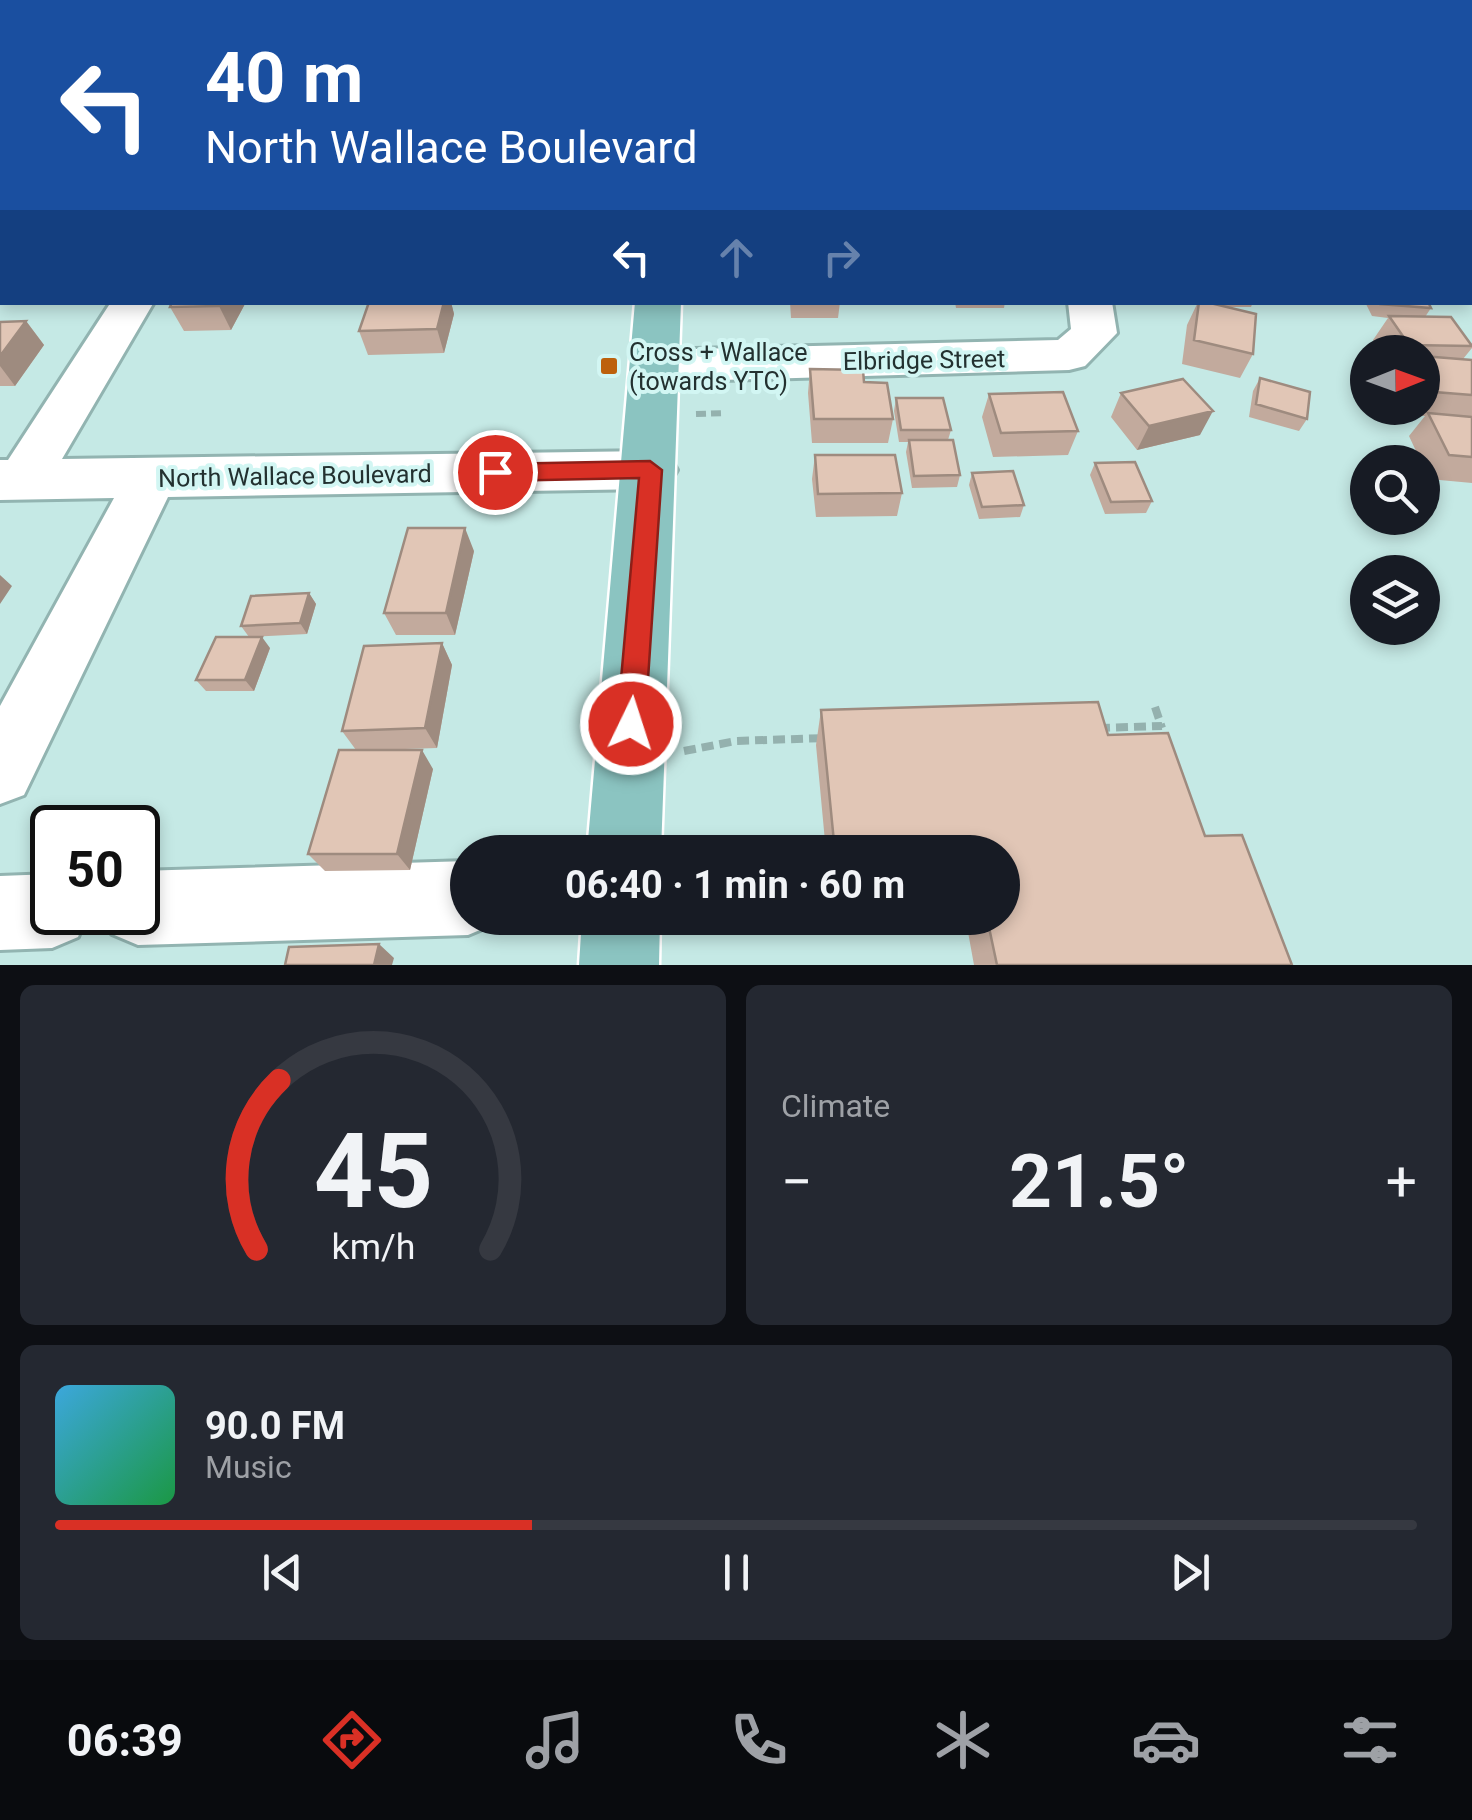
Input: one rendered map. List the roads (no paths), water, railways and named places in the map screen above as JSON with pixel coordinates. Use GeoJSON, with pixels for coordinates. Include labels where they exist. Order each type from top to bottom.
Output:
{"type":"FeatureCollection","features":[{"type":"Feature","properties":{"kind":"main road"},"geometry":{"type":"LineString","coordinates":[[625,835],[658,305]]}},
{"type":"Feature","properties":{"kind":"main road"},"geometry":{"type":"LineString","coordinates":[[620,965],[621,935]]}},
{"type":"Feature","properties":{"kind":"street"},"geometry":{"type":"LineString","coordinates":[[11,480],[131,305]]}},
{"type":"Feature","properties":{"kind":"street","name":"Elbridge Street"},"geometry":{"type":"LineString","coordinates":[[655,366],[1069,355],[1094,333],[1090,305]]}},
{"type":"Feature","properties":{"kind":"street","name":"North Wallace Boulevard"},"geometry":{"type":"LineString","coordinates":[[11,480],[650,470]]}},
{"type":"Feature","properties":{"kind":"street"},"geometry":{"type":"LineString","coordinates":[[0,772],[151,478]]}},
{"type":"Feature","properties":{"kind":"street"},"geometry":{"type":"LineString","coordinates":[[160,907],[450,899]]}},
{"type":"Feature","properties":{"kind":"street"},"geometry":{"type":"LineString","coordinates":[[0,913],[30,912]]}},
{"type":"Feature","properties":{"kind":"place","name":"Cross + Wallace (towards YTC)"},"geometry":{"type":"Point","coordinates":[609,366]}}]}
